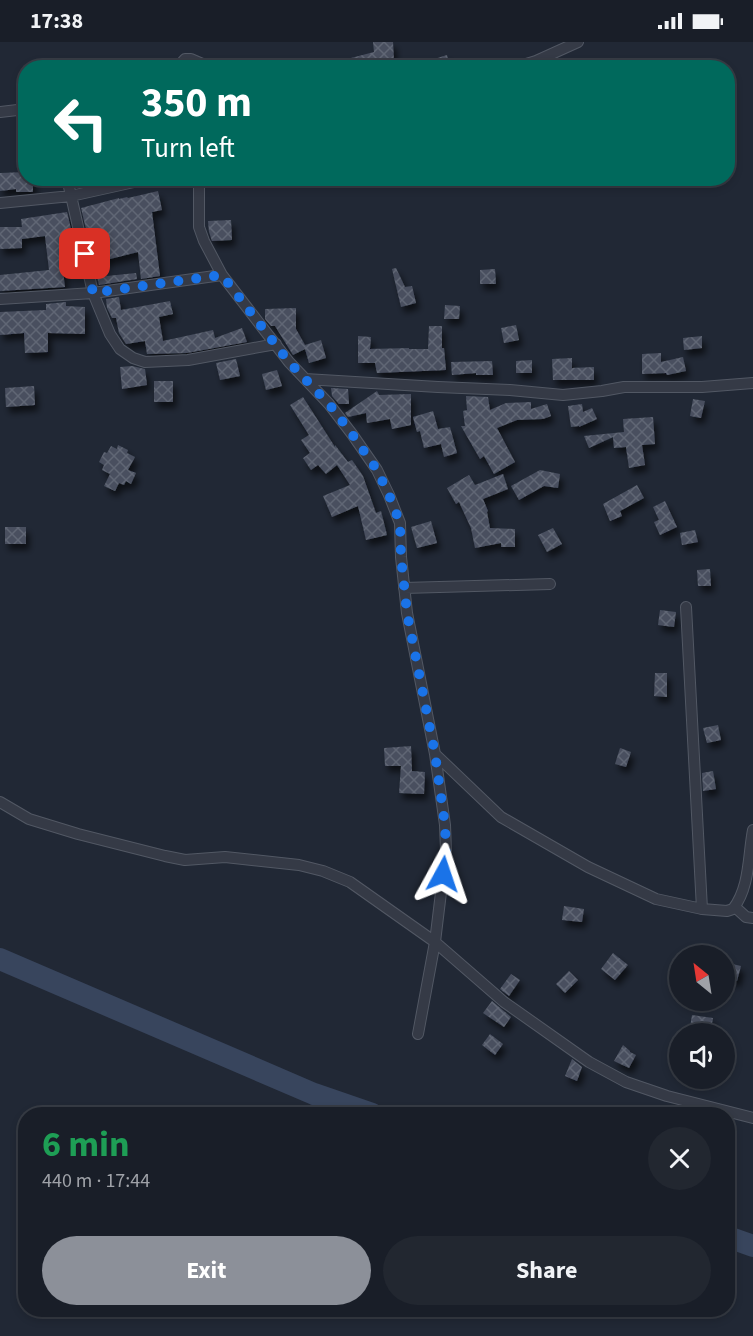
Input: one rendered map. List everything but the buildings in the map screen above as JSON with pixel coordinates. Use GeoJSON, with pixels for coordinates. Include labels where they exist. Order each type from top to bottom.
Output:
{"type":"FeatureCollection","features":[{"type":"Feature","properties":{"kind":"street"},"geometry":{"type":"LineString","coordinates":[[538,60],[578,42]]}},
{"type":"Feature","properties":{"kind":"street"},"geometry":{"type":"LineString","coordinates":[[0,112],[18,110]]}},
{"type":"Feature","properties":{"kind":"street"},"geometry":{"type":"LineString","coordinates":[[69,186],[93,293],[110,334],[120,349],[133,358],[146,362],[188,360],[276,344]]}},
{"type":"Feature","properties":{"kind":"street"},"geometry":{"type":"LineString","coordinates":[[0,203],[71,196],[116,186]]}},
{"type":"Feature","properties":{"kind":"street"},"geometry":{"type":"LineString","coordinates":[[199,186],[199,227],[204,242],[222,275],[289,362],[329,404],[352,434],[377,470],[400,523],[407,613],[435,754],[445,825],[446,851],[435,942],[418,1034]]}},
{"type":"Feature","properties":{"kind":"street"},"geometry":{"type":"LineString","coordinates":[[0,299],[93,293],[222,275]]}},
{"type":"Feature","properties":{"kind":"street"},"geometry":{"type":"LineString","coordinates":[[305,379],[562,395],[624,387],[702,387],[753,383]]}},
{"type":"Feature","properties":{"kind":"street"},"geometry":{"type":"LineString","coordinates":[[405,588],[550,584]]}},
{"type":"Feature","properties":{"kind":"street"},"geometry":{"type":"LineString","coordinates":[[686,607],[702,909]]}},
{"type":"Feature","properties":{"kind":"street"},"geometry":{"type":"LineString","coordinates":[[435,754],[501,817],[588,867],[656,899],[702,909],[727,911],[735,907],[749,884],[749,849],[753,830]]}},
{"type":"Feature","properties":{"kind":"street"},"geometry":{"type":"LineString","coordinates":[[0,802],[29,819],[165,856],[185,860],[225,857],[299,865],[323,871],[350,882],[435,942],[504,1002],[589,1062],[626,1082],[710,1107]]}},
{"type":"Feature","properties":{"kind":"street"},"geometry":{"type":"LineString","coordinates":[[735,907],[746,916],[753,918]]}},
{"type":"Feature","properties":{"kind":"street"},"geometry":{"type":"LineString","coordinates":[[735,1113],[753,1118]]}},
{"type":"Feature","properties":{"kind":"waterway"},"geometry":{"type":"LineString","coordinates":[[0,959],[314,1094],[352,1107]]}},
{"type":"Feature","properties":{"kind":"waterway"},"geometry":{"type":"LineString","coordinates":[[735,1240],[753,1246]]}},
{"type":"Feature","properties":{"kind":"route"},"geometry":{"type":"LineString","coordinates":[[85,254],[93,293],[222,275],[289,362],[329,404],[377,470],[400,523],[407,613],[435,754],[445,825],[446,851],[443,874]]}}]}
